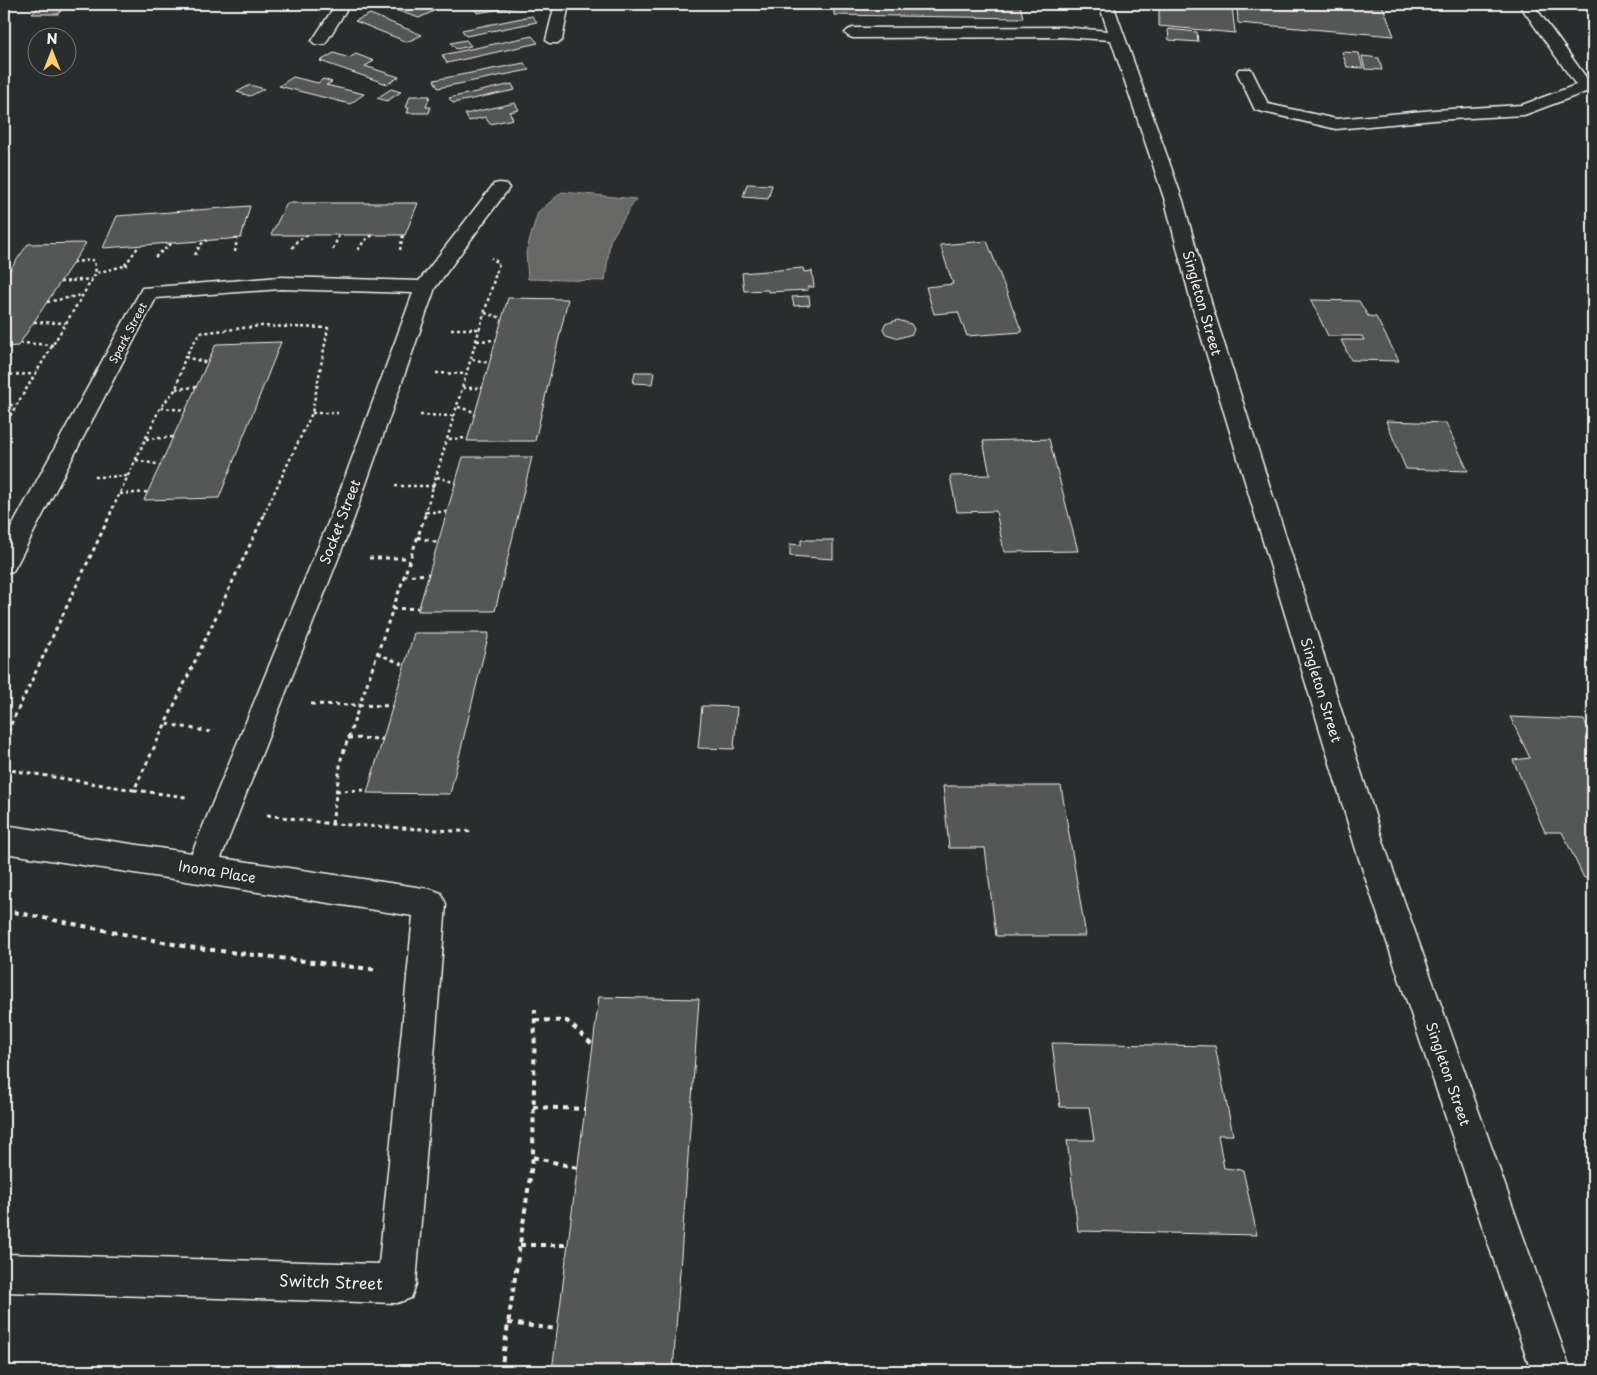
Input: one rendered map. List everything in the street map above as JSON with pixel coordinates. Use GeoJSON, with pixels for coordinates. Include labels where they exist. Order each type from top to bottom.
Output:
{"type":"FeatureCollection","features":[{"type":"Feature","properties":{"kind":"street"},"geometry":{"type":"LineString","coordinates":[[320,41],[343,4]]}},
{"type":"Feature","properties":{"kind":"street"},"geometry":{"type":"LineString","coordinates":[[554,40],[562,4]]}},
{"type":"Feature","properties":{"kind":"street","name":"Singleton Street"},"geometry":{"type":"LineString","coordinates":[[1106,4],[1174,201],[1203,309],[1372,853],[1551,1371]]}},
{"type":"Feature","properties":{"kind":"street"},"geometry":{"type":"LineString","coordinates":[[1245,72],[1261,107],[1336,124],[1434,115],[1524,110],[1585,87],[1526,4]]}},
{"type":"Feature","properties":{"kind":"street"},"geometry":{"type":"LineString","coordinates":[[853,33],[1062,32],[1118,36]]}},
{"type":"Feature","properties":{"kind":"street","name":"Socket Street"},"geometry":{"type":"LineString","coordinates":[[201,869],[342,518],[425,287],[500,188]]}},
{"type":"Feature","properties":{"kind":"street","name":"Spark Street"},"geometry":{"type":"LineString","coordinates":[[4,564],[150,292],[281,283],[425,287]]}},
{"type":"Feature","properties":{"kind":"street","name":"Inona Place"},"geometry":{"type":"LineString","coordinates":[[4,839],[430,904]]}},
{"type":"Feature","properties":{"kind":"street","name":"Switch Street"},"geometry":{"type":"LineString","coordinates":[[4,1273],[397,1284],[430,904]]}},
{"type":"Feature","properties":{"kind":"path"},"geometry":{"type":"LineString","coordinates":[[292,249],[297,241],[308,235]]}},
{"type":"Feature","properties":{"kind":"path"},"geometry":{"type":"LineString","coordinates":[[332,249],[339,235]]}},
{"type":"Feature","properties":{"kind":"path"},"geometry":{"type":"LineString","coordinates":[[358,250],[364,241],[373,235]]}},
{"type":"Feature","properties":{"kind":"path"},"geometry":{"type":"LineString","coordinates":[[400,250],[402,235]]}},
{"type":"Feature","properties":{"kind":"path"},"geometry":{"type":"LineString","coordinates":[[235,253],[237,238]]}},
{"type":"Feature","properties":{"kind":"path"},"geometry":{"type":"LineString","coordinates":[[195,256],[200,245],[207,240]]}},
{"type":"Feature","properties":{"kind":"path"},"geometry":{"type":"LineString","coordinates":[[153,259],[172,243]]}},
{"type":"Feature","properties":{"kind":"path"},"geometry":{"type":"LineString","coordinates":[[125,266],[139,246]]}},
{"type":"Feature","properties":{"kind":"path"},"geometry":{"type":"LineString","coordinates":[[332,824],[341,759],[426,512],[449,439],[500,263],[490,258],[495,250]]}},
{"type":"Feature","properties":{"kind":"path"},"geometry":{"type":"LineString","coordinates":[[74,262],[94,260],[96,273]]}},
{"type":"Feature","properties":{"kind":"path"},"geometry":{"type":"LineString","coordinates":[[60,282],[92,279]]}},
{"type":"Feature","properties":{"kind":"path"},"geometry":{"type":"LineString","coordinates":[[47,302],[83,295]]}},
{"type":"Feature","properties":{"kind":"path"},"geometry":{"type":"LineString","coordinates":[[485,313],[502,318]]}},
{"type":"Feature","properties":{"kind":"path"},"geometry":{"type":"LineString","coordinates":[[34,322],[66,323]]}},
{"type":"Feature","properties":{"kind":"path"},"geometry":{"type":"LineString","coordinates":[[4,739],[160,408],[176,389],[186,357],[200,333],[260,326],[328,328],[312,413],[134,790]]}},
{"type":"Feature","properties":{"kind":"path"},"geometry":{"type":"LineString","coordinates":[[477,341],[496,340]]}},
{"type":"Feature","properties":{"kind":"path"},"geometry":{"type":"LineString","coordinates":[[20,343],[53,345]]}},
{"type":"Feature","properties":{"kind":"path"},"geometry":{"type":"LineString","coordinates":[[186,357],[208,363]]}},
{"type":"Feature","properties":{"kind":"path"},"geometry":{"type":"LineString","coordinates":[[472,359],[489,363]]}},
{"type":"Feature","properties":{"kind":"path"},"geometry":{"type":"LineString","coordinates":[[4,375],[35,374]]}},
{"type":"Feature","properties":{"kind":"path"},"geometry":{"type":"LineString","coordinates":[[176,389],[196,387]]}},
{"type":"Feature","properties":{"kind":"path"},"geometry":{"type":"LineString","coordinates":[[464,388],[482,388]]}},
{"type":"Feature","properties":{"kind":"path"},"geometry":{"type":"LineString","coordinates":[[4,404],[15,406]]}},
{"type":"Feature","properties":{"kind":"path"},"geometry":{"type":"LineString","coordinates":[[458,407],[475,412]]}},
{"type":"Feature","properties":{"kind":"path"},"geometry":{"type":"LineString","coordinates":[[160,408],[186,410]]}},
{"type":"Feature","properties":{"kind":"path"},"geometry":{"type":"LineString","coordinates":[[146,439],[174,437]]}},
{"type":"Feature","properties":{"kind":"path"},"geometry":{"type":"LineString","coordinates":[[449,439],[468,438]]}},
{"type":"Feature","properties":{"kind":"path"},"geometry":{"type":"LineString","coordinates":[[136,460],[161,464]]}},
{"type":"Feature","properties":{"kind":"path"},"geometry":{"type":"LineString","coordinates":[[437,477],[456,482]]}},
{"type":"Feature","properties":{"kind":"path"},"geometry":{"type":"LineString","coordinates":[[120,494],[148,492]]}},
{"type":"Feature","properties":{"kind":"path"},"geometry":{"type":"LineString","coordinates":[[426,512],[447,512]]}},
{"type":"Feature","properties":{"kind":"path"},"geometry":{"type":"LineString","coordinates":[[417,537],[438,543]]}},
{"type":"Feature","properties":{"kind":"path"},"geometry":{"type":"LineString","coordinates":[[403,576],[429,574]]}},
{"type":"Feature","properties":{"kind":"path"},"geometry":{"type":"LineString","coordinates":[[392,609],[418,608]]}},
{"type":"Feature","properties":{"kind":"path"},"geometry":{"type":"LineString","coordinates":[[377,653],[404,665]]}},
{"type":"Feature","properties":{"kind":"path"},"geometry":{"type":"LineString","coordinates":[[359,706],[393,706]]}},
{"type":"Feature","properties":{"kind":"path"},"geometry":{"type":"LineString","coordinates":[[348,738],[383,739]]}},
{"type":"Feature","properties":{"kind":"path"},"geometry":{"type":"LineString","coordinates":[[4,769],[181,796],[226,807],[332,824],[474,832]]}},
{"type":"Feature","properties":{"kind":"path"},"geometry":{"type":"LineString","coordinates":[[336,792],[368,790]]}},
{"type":"Feature","properties":{"kind":"path"},"geometry":{"type":"LineString","coordinates":[[4,910],[188,947],[394,972],[423,981]]}},
{"type":"Feature","properties":{"kind":"path"},"geometry":{"type":"LineString","coordinates":[[501,1371],[533,1157],[534,1009]]}},
{"type":"Feature","properties":{"kind":"path"},"geometry":{"type":"LineString","coordinates":[[535,1020],[566,1021],[593,1045]]}},
{"type":"Feature","properties":{"kind":"path"},"geometry":{"type":"LineString","coordinates":[[534,1108],[585,1109]]}},
{"type":"Feature","properties":{"kind":"path"},"geometry":{"type":"LineString","coordinates":[[533,1157],[577,1168]]}},
{"type":"Feature","properties":{"kind":"path"},"geometry":{"type":"LineString","coordinates":[[520,1245],[568,1245]]}},
{"type":"Feature","properties":{"kind":"path"},"geometry":{"type":"LineString","coordinates":[[508,1323],[557,1329]]}},
{"type":"Feature","properties":{"kind":"shaded area"},"geometry":{"type":"Polygon","coordinates":[[[562,192],[636,199],[610,241],[605,281],[528,279],[526,252],[538,212],[562,192]]]}},
{"type":"Feature","properties":{"kind":"building"},"geometry":{"type":"Polygon","coordinates":[[[42,4],[67,4],[58,14],[32,14],[42,4]]]}},
{"type":"Feature","properties":{"kind":"building"},"geometry":{"type":"Polygon","coordinates":[[[378,4],[416,4],[434,11],[419,18],[378,4]]]}},
{"type":"Feature","properties":{"kind":"building"},"geometry":{"type":"Polygon","coordinates":[[[486,4],[532,4],[477,13],[473,6],[486,4]]]}},
{"type":"Feature","properties":{"kind":"building"},"geometry":{"type":"Polygon","coordinates":[[[834,4],[1020,4],[1023,18],[834,15],[834,4]]]}},
{"type":"Feature","properties":{"kind":"building"},"geometry":{"type":"Polygon","coordinates":[[[1159,4],[1382,4],[1394,36],[1238,23],[1237,6],[1232,6],[1235,33],[1159,26],[1159,4]]]}},
{"type":"Feature","properties":{"kind":"building"},"geometry":{"type":"Polygon","coordinates":[[[370,14],[422,35],[407,42],[355,21],[370,14]]]}},
{"type":"Feature","properties":{"kind":"building"},"geometry":{"type":"Polygon","coordinates":[[[532,16],[537,22],[466,36],[462,30],[532,16]]]}},
{"type":"Feature","properties":{"kind":"building"},"geometry":{"type":"Polygon","coordinates":[[[1168,29],[1197,32],[1198,42],[1169,40],[1168,29]]]}},
{"type":"Feature","properties":{"kind":"building"},"geometry":{"type":"Polygon","coordinates":[[[532,36],[538,43],[447,63],[442,55],[532,36]]]}},
{"type":"Feature","properties":{"kind":"building"},"geometry":{"type":"Polygon","coordinates":[[[466,40],[471,46],[456,49],[451,43],[466,40]]]}},
{"type":"Feature","properties":{"kind":"building"},"geometry":{"type":"Polygon","coordinates":[[[1342,52],[1359,53],[1363,68],[1347,67],[1342,52]]]}},
{"type":"Feature","properties":{"kind":"building"},"geometry":{"type":"Polygon","coordinates":[[[334,53],[349,58],[356,54],[374,61],[365,66],[399,77],[387,84],[320,61],[334,53]]]}},
{"type":"Feature","properties":{"kind":"building"},"geometry":{"type":"Polygon","coordinates":[[[1362,56],[1379,58],[1382,70],[1365,69],[1362,56]]]}},
{"type":"Feature","properties":{"kind":"building"},"geometry":{"type":"Polygon","coordinates":[[[524,63],[529,70],[438,88],[434,80],[524,63]]]}},
{"type":"Feature","properties":{"kind":"building"},"geometry":{"type":"Polygon","coordinates":[[[293,77],[318,83],[323,79],[332,82],[326,85],[364,94],[350,104],[279,86],[293,77]]]}},
{"type":"Feature","properties":{"kind":"building"},"geometry":{"type":"Polygon","coordinates":[[[512,84],[515,90],[453,103],[449,98],[512,84]]]}},
{"type":"Feature","properties":{"kind":"building"},"geometry":{"type":"Polygon","coordinates":[[[250,85],[264,89],[250,96],[237,92],[250,85]]]}},
{"type":"Feature","properties":{"kind":"building"},"geometry":{"type":"Polygon","coordinates":[[[391,89],[401,92],[387,101],[377,98],[391,89]]]}},
{"type":"Feature","properties":{"kind":"building"},"geometry":{"type":"Polygon","coordinates":[[[410,96],[430,96],[426,107],[431,107],[429,113],[407,113],[409,108],[406,108],[410,96]]]}},
{"type":"Feature","properties":{"kind":"building"},"geometry":{"type":"Polygon","coordinates":[[[515,103],[519,110],[509,112],[513,119],[490,124],[485,117],[469,121],[465,114],[515,103]]]}},
{"type":"Feature","properties":{"kind":"building"},"geometry":{"type":"Polygon","coordinates":[[[747,184],[772,185],[768,199],[743,197],[747,184]]]}},
{"type":"Feature","properties":{"kind":"building"},"geometry":{"type":"Polygon","coordinates":[[[287,203],[418,203],[405,235],[271,235],[287,203]]]}},
{"type":"Feature","properties":{"kind":"building"},"geometry":{"type":"Polygon","coordinates":[[[250,206],[241,238],[103,248],[117,216],[250,206]]]}},
{"type":"Feature","properties":{"kind":"building"},"geometry":{"type":"Polygon","coordinates":[[[987,241],[1022,332],[967,336],[958,312],[934,314],[926,287],[953,284],[940,245],[987,241]]]}},
{"type":"Feature","properties":{"kind":"building"},"geometry":{"type":"Polygon","coordinates":[[[86,243],[18,346],[4,347],[4,278],[28,244],[86,243]]]}},
{"type":"Feature","properties":{"kind":"building"},"geometry":{"type":"Polygon","coordinates":[[[803,268],[804,272],[812,271],[814,287],[808,287],[808,290],[744,291],[742,273],[803,268]]]}},
{"type":"Feature","properties":{"kind":"building"},"geometry":{"type":"Polygon","coordinates":[[[809,296],[810,305],[794,306],[792,297],[809,296]]]}},
{"type":"Feature","properties":{"kind":"building"},"geometry":{"type":"Polygon","coordinates":[[[508,298],[568,299],[535,441],[467,441],[508,298]]]}},
{"type":"Feature","properties":{"kind":"building"},"geometry":{"type":"Polygon","coordinates":[[[1311,300],[1359,301],[1368,316],[1376,317],[1399,361],[1351,360],[1341,340],[1364,340],[1362,336],[1328,336],[1311,300]]]}},
{"type":"Feature","properties":{"kind":"building"},"geometry":{"type":"Polygon","coordinates":[[[898,320],[911,324],[914,329],[912,334],[899,338],[886,334],[883,329],[885,324],[898,320]]]}},
{"type":"Feature","properties":{"kind":"building"},"geometry":{"type":"Polygon","coordinates":[[[281,342],[219,498],[144,500],[216,344],[281,342]]]}},
{"type":"Feature","properties":{"kind":"building"},"geometry":{"type":"Polygon","coordinates":[[[635,372],[654,372],[652,384],[633,383],[635,372]]]}},
{"type":"Feature","properties":{"kind":"building"},"geometry":{"type":"Polygon","coordinates":[[[1386,421],[1446,423],[1468,471],[1406,469],[1386,421]]]}},
{"type":"Feature","properties":{"kind":"building"},"geometry":{"type":"Polygon","coordinates":[[[1049,439],[1078,551],[1004,552],[996,511],[957,512],[950,476],[990,475],[983,441],[1049,439]]]}},
{"type":"Feature","properties":{"kind":"building"},"geometry":{"type":"Polygon","coordinates":[[[463,457],[532,457],[495,611],[418,611],[463,457]]]}},
{"type":"Feature","properties":{"kind":"building"},"geometry":{"type":"Polygon","coordinates":[[[801,540],[833,540],[833,559],[790,556],[790,544],[801,545],[801,540]]]}},
{"type":"Feature","properties":{"kind":"building"},"geometry":{"type":"Polygon","coordinates":[[[414,633],[489,633],[450,794],[367,793],[414,633]]]}},
{"type":"Feature","properties":{"kind":"building"},"geometry":{"type":"Polygon","coordinates":[[[702,706],[737,707],[734,749],[698,748],[702,706]]]}},
{"type":"Feature","properties":{"kind":"building"},"geometry":{"type":"Polygon","coordinates":[[[1510,717],[1584,720],[1593,739],[1593,878],[1584,878],[1562,832],[1545,832],[1513,760],[1530,758],[1510,717]]]}},
{"type":"Feature","properties":{"kind":"building"},"geometry":{"type":"Polygon","coordinates":[[[943,786],[1061,786],[1086,936],[996,936],[985,848],[949,848],[943,786]]]}},
{"type":"Feature","properties":{"kind":"building"},"geometry":{"type":"Polygon","coordinates":[[[599,997],[699,999],[673,1371],[552,1371],[599,997]]]}},
{"type":"Feature","properties":{"kind":"building"},"geometry":{"type":"Polygon","coordinates":[[[1052,1043],[1215,1046],[1233,1135],[1218,1135],[1224,1168],[1243,1170],[1257,1235],[1078,1231],[1067,1140],[1094,1140],[1089,1107],[1060,1107],[1052,1043]]]}}]}
